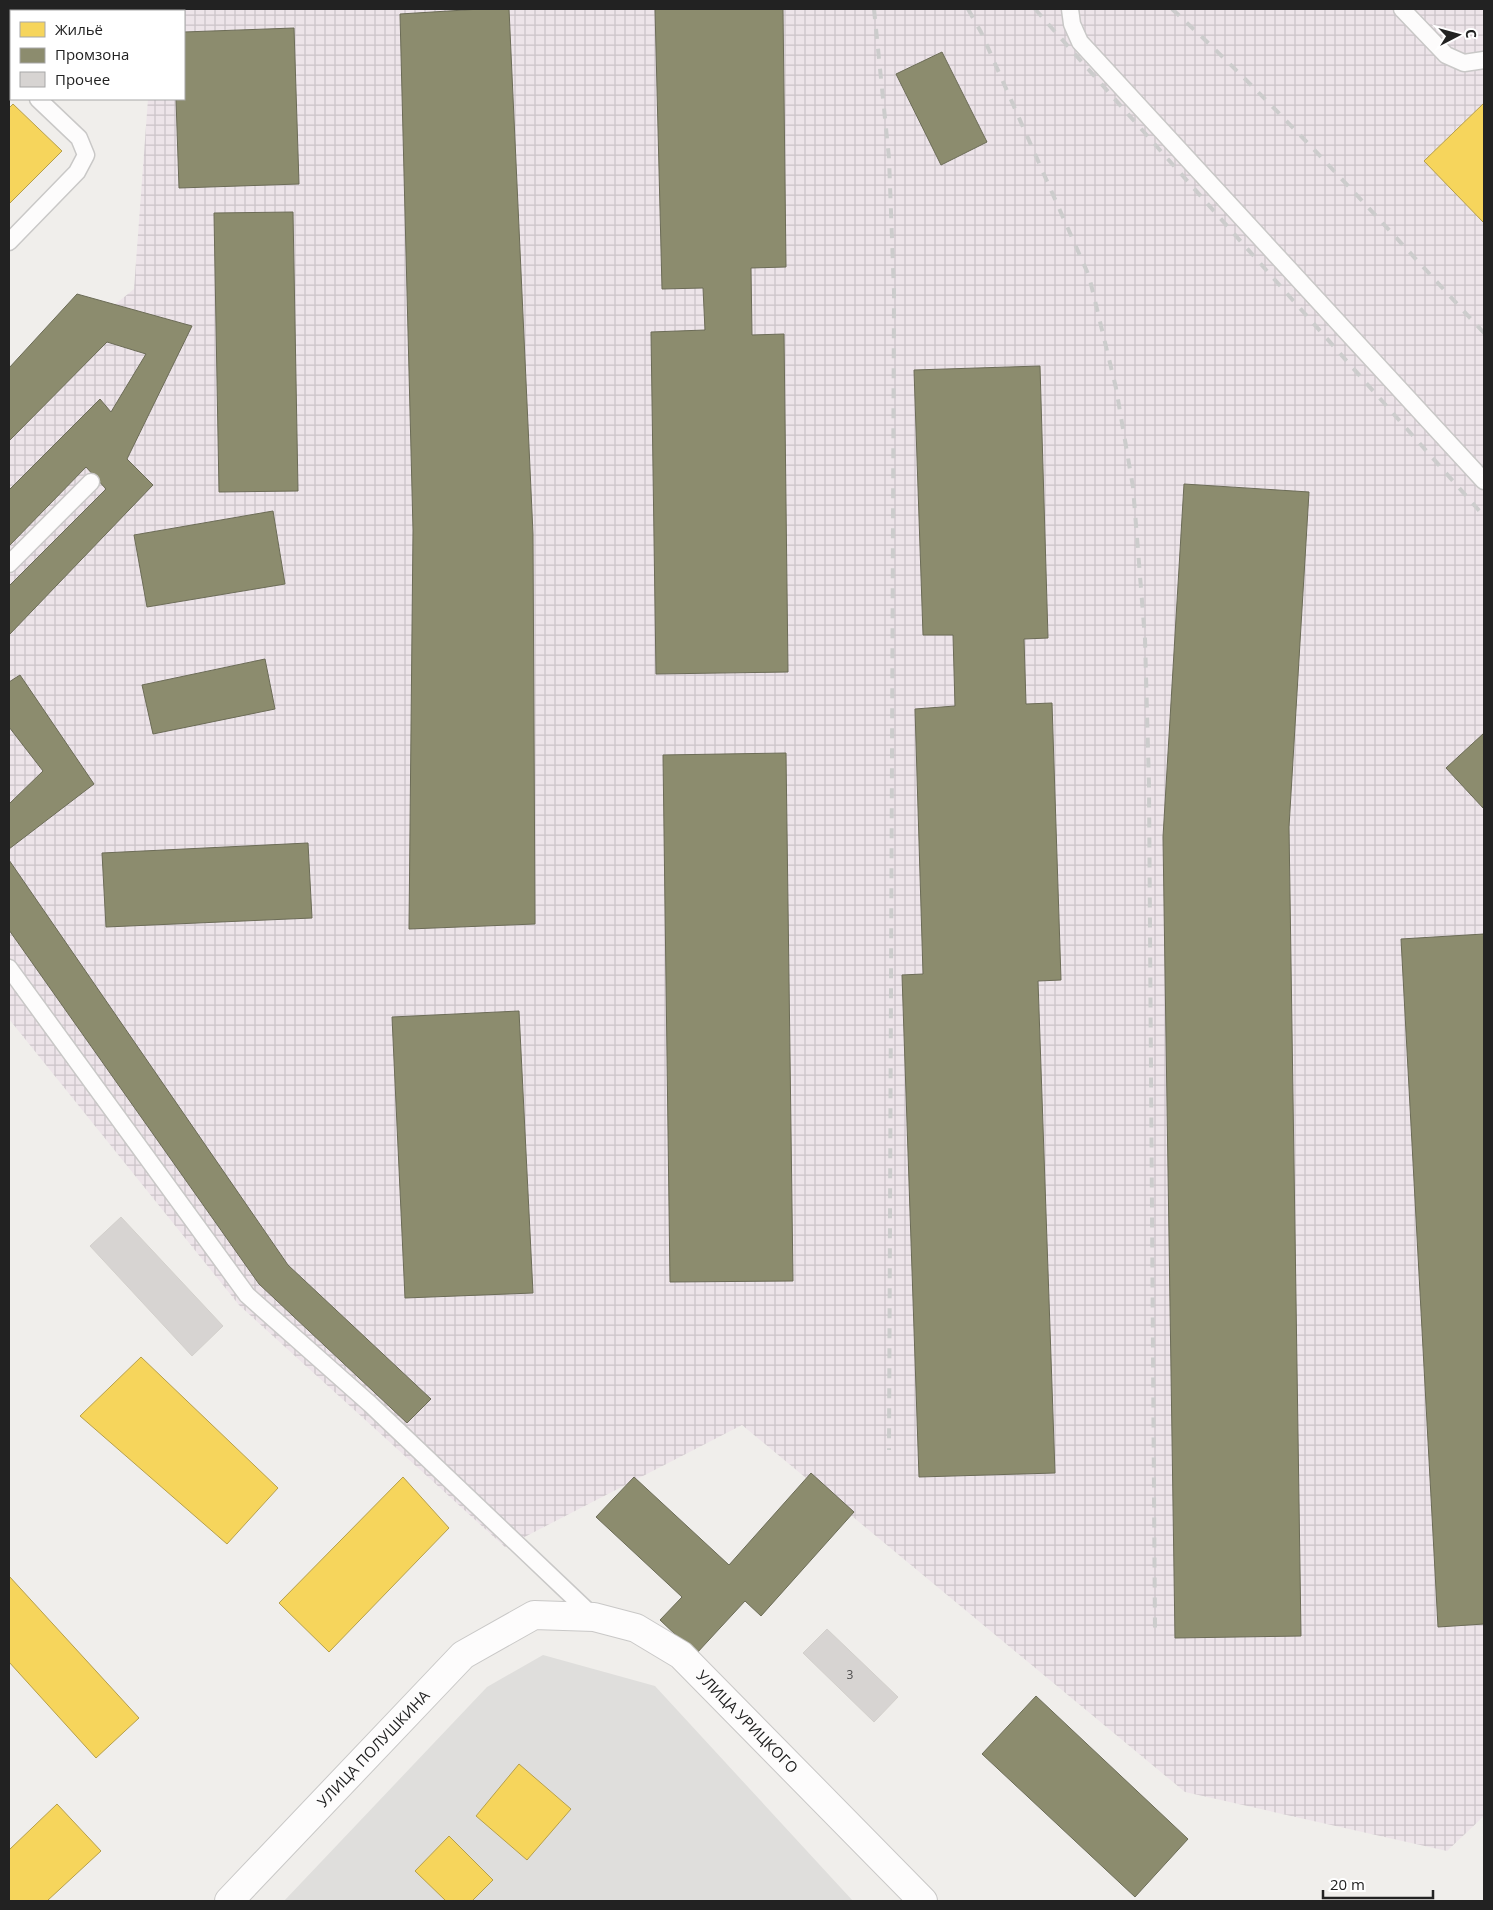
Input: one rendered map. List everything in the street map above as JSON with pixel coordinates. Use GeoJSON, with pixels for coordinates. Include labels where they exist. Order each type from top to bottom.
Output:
{"type":"FeatureCollection","features":[{"type":"Feature","properties":{"kind":"street","name":"УЛИЦА УРИЦКОГО"},"geometry":{"type":"LineString","coordinates":[[534,1615],[594,1617],[636,1628],[681,1655],[923,1901]]}},
{"type":"Feature","properties":{"kind":"street","name":"УЛИЦА ПОЛУШКИНА"},"geometry":{"type":"LineString","coordinates":[[230,1901],[463,1655],[534,1615]]}},
{"type":"Feature","properties":{"kind":"lane"},"geometry":{"type":"LineString","coordinates":[[1070,9],[1072,24],[1080,42],[1484,481]]}},
{"type":"Feature","properties":{"kind":"lane"},"geometry":{"type":"LineString","coordinates":[[1402,9],[1446,55],[1464,64],[1484,60]]}},
{"type":"Feature","properties":{"kind":"lane"},"geometry":{"type":"LineString","coordinates":[[9,242],[78,172],[86,155],[79,138],[39,100]]}},
{"type":"Feature","properties":{"kind":"lane"},"geometry":{"type":"LineString","coordinates":[[9,564],[91,482]]}},
{"type":"Feature","properties":{"kind":"lane"},"geometry":{"type":"LineString","coordinates":[[9,968],[247,1295],[370,1404],[594,1617]]}},
{"type":"Feature","properties":{"kind":"shaded area"},"geometry":{"type":"Polygon","coordinates":[[[1484,9],[1484,1816],[1447,1851],[1185,1792],[742,1425],[505,1547],[239,1305],[9,1019],[9,391],[134,289],[148,100],[185,100],[185,10],[155,10],[1484,9]]]}},
{"type":"Feature","properties":{"kind":"shaded area"},"geometry":{"type":"Polygon","coordinates":[[[543,1655],[655,1686],[853,1901],[284,1901],[487,1687],[543,1655]]]}},
{"type":"Feature","properties":{"kind":"building: Жильё"},"geometry":{"type":"Polygon","coordinates":[[[1484,103],[1484,223],[1424,161],[1484,103]]]}},
{"type":"Feature","properties":{"kind":"building: Жильё"},"geometry":{"type":"Polygon","coordinates":[[[13,104],[62,151],[9,204],[9,108],[13,104]]]}},
{"type":"Feature","properties":{"kind":"building: Жильё"},"geometry":{"type":"Polygon","coordinates":[[[141,1357],[278,1488],[227,1544],[80,1416],[141,1357]]]}},
{"type":"Feature","properties":{"kind":"building: Жильё"},"geometry":{"type":"Polygon","coordinates":[[[403,1477],[449,1528],[329,1652],[279,1603],[403,1477]]]}},
{"type":"Feature","properties":{"kind":"building: Жильё"},"geometry":{"type":"Polygon","coordinates":[[[9,1576],[139,1718],[96,1758],[9,1662],[9,1576]]]}},
{"type":"Feature","properties":{"kind":"building: Жильё"},"geometry":{"type":"Polygon","coordinates":[[[519,1764],[571,1809],[527,1860],[476,1816],[519,1764]]]}},
{"type":"Feature","properties":{"kind":"building: Жильё"},"geometry":{"type":"Polygon","coordinates":[[[57,1804],[101,1851],[47,1901],[9,1901],[9,1850],[57,1804]]]}},
{"type":"Feature","properties":{"kind":"building: Жильё"},"geometry":{"type":"Polygon","coordinates":[[[449,1836],[493,1880],[472,1901],[446,1901],[415,1871],[449,1836]]]}},
{"type":"Feature","properties":{"kind":"building: Промзона"},"geometry":{"type":"Polygon","coordinates":[[[509,9],[533,534],[535,924],[409,929],[413,530],[400,14],[509,9]]]}},
{"type":"Feature","properties":{"kind":"building: Промзона"},"geometry":{"type":"Polygon","coordinates":[[[655,9],[783,9],[786,267],[751,268],[752,335],[784,334],[788,672],[656,674],[651,332],[705,330],[703,288],[662,289],[655,9]]]}},
{"type":"Feature","properties":{"kind":"building: Промзона"},"geometry":{"type":"Polygon","coordinates":[[[294,28],[299,184],[179,188],[176,100],[185,100],[185,32],[294,28]]]}},
{"type":"Feature","properties":{"kind":"building: Промзона"},"geometry":{"type":"Polygon","coordinates":[[[942,52],[987,142],[941,165],[896,74],[942,52]]]}},
{"type":"Feature","properties":{"kind":"building: Промзона"},"geometry":{"type":"Polygon","coordinates":[[[293,212],[298,491],[219,492],[214,213],[293,212]]]}},
{"type":"Feature","properties":{"kind":"building: Промзона"},"geometry":{"type":"Polygon","coordinates":[[[77,294],[192,326],[127,459],[153,485],[9,635],[9,586],[106,489],[86,467],[9,546],[9,490],[100,399],[111,412],[146,354],[107,342],[9,441],[9,368],[77,294]]]}},
{"type":"Feature","properties":{"kind":"building: Промзона"},"geometry":{"type":"Polygon","coordinates":[[[1040,366],[1048,638],[1024,639],[1026,704],[1052,703],[1061,980],[1038,981],[1055,1473],[919,1477],[902,975],[923,974],[915,709],[955,706],[953,635],[923,635],[914,370],[1040,366]]]}},
{"type":"Feature","properties":{"kind":"building: Промзона"},"geometry":{"type":"Polygon","coordinates":[[[1184,484],[1309,492],[1289,827],[1301,1636],[1175,1638],[1163,837],[1184,484]]]}},
{"type":"Feature","properties":{"kind":"building: Промзона"},"geometry":{"type":"Polygon","coordinates":[[[273,511],[285,584],[147,607],[134,535],[273,511]]]}},
{"type":"Feature","properties":{"kind":"building: Промзона"},"geometry":{"type":"Polygon","coordinates":[[[265,659],[275,709],[153,734],[142,685],[265,659]]]}},
{"type":"Feature","properties":{"kind":"building: Промзона"},"geometry":{"type":"Polygon","coordinates":[[[20,675],[94,784],[9,849],[9,804],[43,771],[9,727],[9,682],[20,675]]]}},
{"type":"Feature","properties":{"kind":"building: Промзона"},"geometry":{"type":"Polygon","coordinates":[[[1484,733],[1484,809],[1446,768],[1484,733]]]}},
{"type":"Feature","properties":{"kind":"building: Промзона"},"geometry":{"type":"Polygon","coordinates":[[[786,753],[793,1281],[670,1282],[663,755],[786,753]]]}},
{"type":"Feature","properties":{"kind":"building: Промзона"},"geometry":{"type":"Polygon","coordinates":[[[308,843],[312,918],[106,927],[102,853],[308,843]]]}},
{"type":"Feature","properties":{"kind":"building: Промзона"},"geometry":{"type":"Polygon","coordinates":[[[9,860],[288,1265],[431,1399],[407,1423],[259,1284],[9,930],[9,860]]]}},
{"type":"Feature","properties":{"kind":"building: Промзона"},"geometry":{"type":"Polygon","coordinates":[[[1484,934],[1484,1624],[1438,1627],[1401,939],[1484,934]]]}},
{"type":"Feature","properties":{"kind":"building: Промзона"},"geometry":{"type":"Polygon","coordinates":[[[519,1011],[533,1293],[405,1298],[392,1017],[519,1011]]]}},
{"type":"Feature","properties":{"kind":"building: Промзона"},"geometry":{"type":"Polygon","coordinates":[[[811,1473],[854,1512],[761,1616],[745,1601],[696,1654],[660,1620],[682,1597],[596,1517],[634,1477],[729,1565],[811,1473]]]}},
{"type":"Feature","properties":{"kind":"building: Промзона"},"geometry":{"type":"Polygon","coordinates":[[[1036,1696],[1188,1839],[1135,1897],[982,1754],[1036,1696]]]}},
{"type":"Feature","properties":{"kind":"building: Прочее"},"geometry":{"type":"Polygon","coordinates":[[[121,1217],[223,1326],[192,1356],[90,1246],[121,1217]]]}},
{"type":"Feature","properties":{"kind":"building: Прочее"},"geometry":{"type":"Polygon","coordinates":[[[827,1629],[898,1697],[874,1722],[803,1653],[827,1629]]]}},
{"type":"Feature","properties":{"kind":"railway"},"geometry":{"type":"LineString","coordinates":[[874,9],[889,158],[894,292],[889,1450]]}},
{"type":"Feature","properties":{"kind":"railway"},"geometry":{"type":"LineString","coordinates":[[968,9],[981,32],[1089,276],[1116,388],[1133,487],[1145,639],[1149,786],[1155,1634]]}},
{"type":"Feature","properties":{"kind":"railway"},"geometry":{"type":"LineString","coordinates":[[1035,9],[1484,516]]}},
{"type":"Feature","properties":{"kind":"railway"},"geometry":{"type":"LineString","coordinates":[[1172,9],[1213,47],[1292,127],[1484,333]]}}]}
